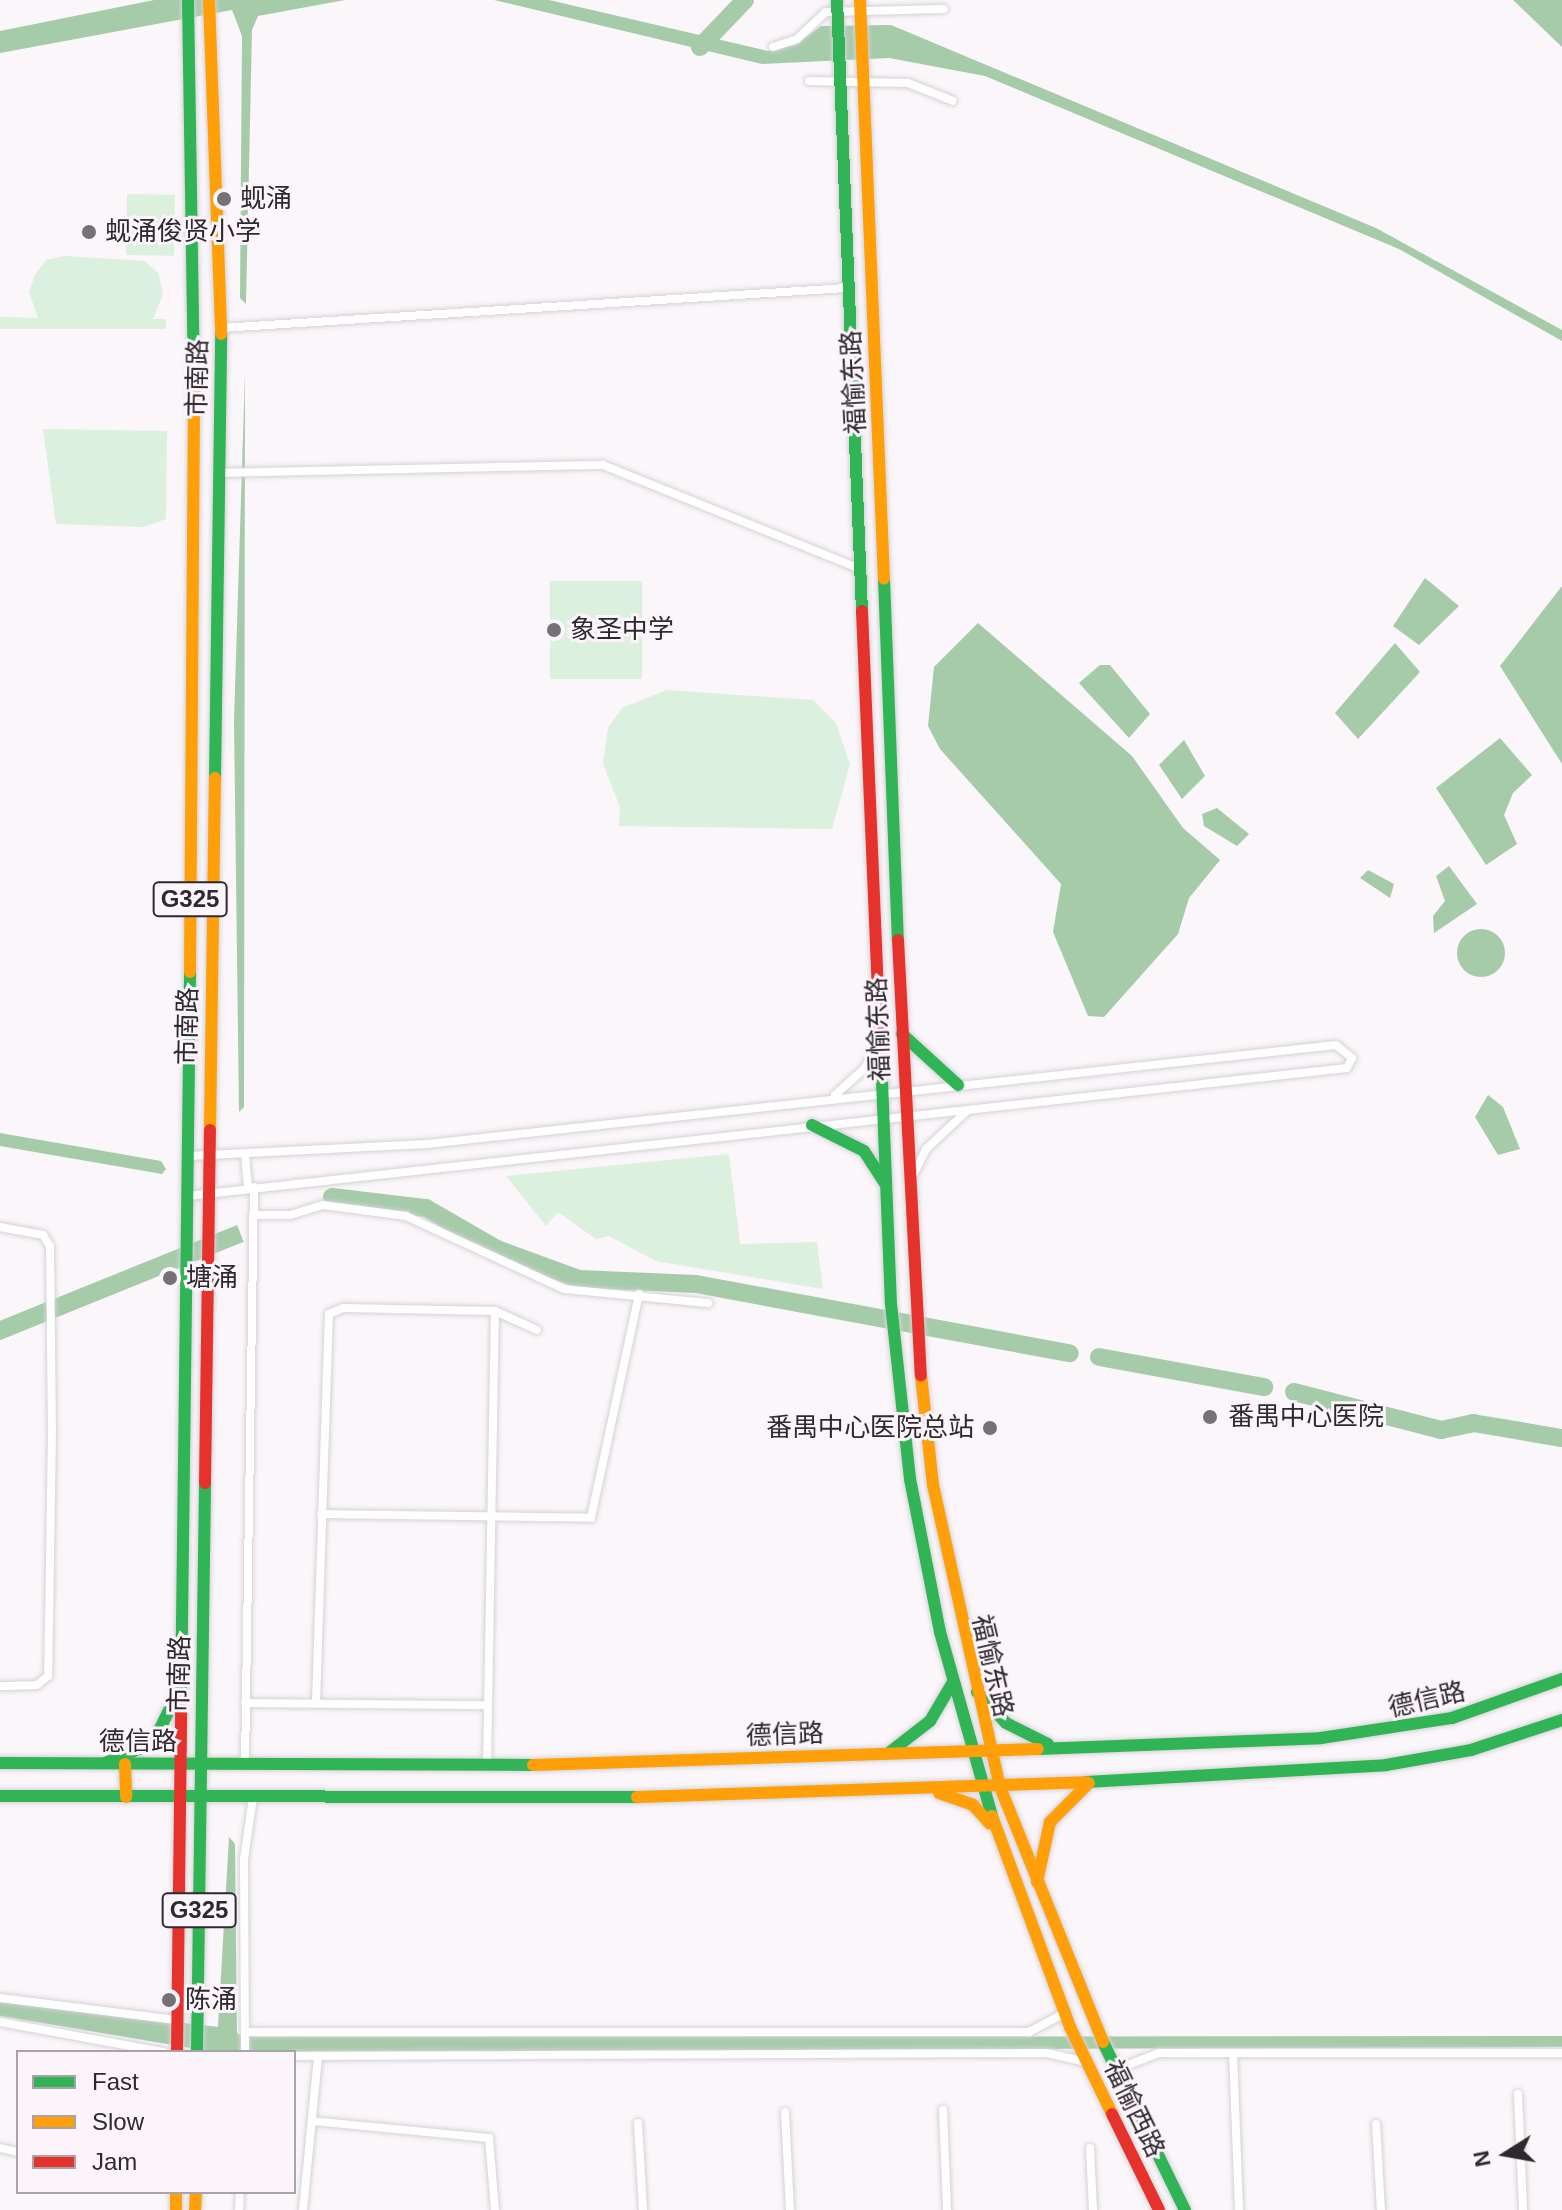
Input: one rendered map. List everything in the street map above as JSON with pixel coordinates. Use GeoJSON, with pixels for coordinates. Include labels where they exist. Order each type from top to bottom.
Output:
{"type":"FeatureCollection","features":[{"type":"Feature","properties":{"kind":"main road","name":"市南路"},"geometry":{"type":"LineString","coordinates":[[177,2050],[177,1685],[193,698],[188,0]]}},
{"type":"Feature","properties":{"kind":"main road","name":"市南路"},"geometry":{"type":"LineString","coordinates":[[197,2050],[221,328],[209,0]]}},
{"type":"Feature","properties":{"kind":"main road","name":"福愉东路"},"geometry":{"type":"LineString","coordinates":[[860,8],[903,1091],[917,1351],[933,1485],[988,1750],[1037,1885],[1100,2028]]}},
{"type":"Feature","properties":{"kind":"main road","name":"福愉东路"},"geometry":{"type":"LineString","coordinates":[[837,10],[840,151],[894,1345],[915,1510],[970,1750],[996,1833],[1070,2027]]}},
{"type":"Feature","properties":{"kind":"main road"},"geometry":{"type":"LineString","coordinates":[[840,151],[864,151]]}},
{"type":"Feature","properties":{"kind":"main road"},"geometry":{"type":"LineString","coordinates":[[901,1033],[958,1085]]}},
{"type":"Feature","properties":{"kind":"main road"},"geometry":{"type":"LineString","coordinates":[[185,1120],[209,1119]]}},
{"type":"Feature","properties":{"kind":"main road"},"geometry":{"type":"LineString","coordinates":[[812,1125],[864,1151],[886,1184]]}},
{"type":"Feature","properties":{"kind":"main road"},"geometry":{"type":"LineString","coordinates":[[887,1201],[909,1200]]}},
{"type":"Feature","properties":{"kind":"main road"},"geometry":{"type":"LineString","coordinates":[[183,1230],[207,1229]]}},
{"type":"Feature","properties":{"kind":"main road","name":"德信路"},"geometry":{"type":"LineString","coordinates":[[0,1763],[487,1766],[1376,1734],[1466,1714],[1562,1679]]}},
{"type":"Feature","properties":{"kind":"main road"},"geometry":{"type":"LineString","coordinates":[[887,1753],[930,1721],[953,1682]]}},
{"type":"Feature","properties":{"kind":"main road"},"geometry":{"type":"LineString","coordinates":[[105,1763],[153,1743],[177,1685]]}},
{"type":"Feature","properties":{"kind":"main road"},"geometry":{"type":"LineString","coordinates":[[973,1686],[1006,1723],[1055,1747]]}},
{"type":"Feature","properties":{"kind":"main road","name":"德信路"},"geometry":{"type":"LineString","coordinates":[[0,1796],[253,1797],[1000,1787],[1386,1765],[1471,1750],[1562,1720]]}},
{"type":"Feature","properties":{"kind":"main road"},"geometry":{"type":"LineString","coordinates":[[125,1764],[126,1797]]}},
{"type":"Feature","properties":{"kind":"main road"},"geometry":{"type":"LineString","coordinates":[[1037,1885],[1050,1822],[1089,1782]]}},
{"type":"Feature","properties":{"kind":"main road"},"geometry":{"type":"LineString","coordinates":[[921,1790],[973,1805],[996,1833]]}},
{"type":"Feature","properties":{"kind":"main road","name":"福愉西路"},"geometry":{"type":"LineString","coordinates":[[1070,2027],[1159,2210]]}},
{"type":"Feature","properties":{"kind":"main road","name":"福愉西路"},"geometry":{"type":"LineString","coordinates":[[1100,2028],[1115,2070],[1185,2210]]}},
{"type":"Feature","properties":{"kind":"street"},"geometry":{"type":"LineString","coordinates":[[773,47],[837,10],[944,9]]}},
{"type":"Feature","properties":{"kind":"street"},"geometry":{"type":"LineString","coordinates":[[809,81],[923,86],[953,101]]}},
{"type":"Feature","properties":{"kind":"street"},"geometry":{"type":"LineString","coordinates":[[221,328],[846,288]]}},
{"type":"Feature","properties":{"kind":"street"},"geometry":{"type":"LineString","coordinates":[[218,473],[603,465],[861,569]]}},
{"type":"Feature","properties":{"kind":"street"},"geometry":{"type":"LineString","coordinates":[[826,1099],[851,1084],[880,1042]]}},
{"type":"Feature","properties":{"kind":"street"},"geometry":{"type":"LineString","coordinates":[[184,1157],[427,1144],[882,1092],[1336,1045],[1352,1058],[1347,1068],[184,1196]]}},
{"type":"Feature","properties":{"kind":"street"},"geometry":{"type":"LineString","coordinates":[[908,1186],[926,1149],[970,1109]]}},
{"type":"Feature","properties":{"kind":"street"},"geometry":{"type":"LineString","coordinates":[[245,1154],[253,1215],[245,1765]]}},
{"type":"Feature","properties":{"kind":"street"},"geometry":{"type":"LineString","coordinates":[[253,1215],[290,1215],[323,1205],[406,1216],[564,1289],[708,1303]]}},
{"type":"Feature","properties":{"kind":"street"},"geometry":{"type":"LineString","coordinates":[[0,1227],[43,1235],[50,1246],[52,1431],[48,1676],[37,1685],[0,1686]]}},
{"type":"Feature","properties":{"kind":"street"},"geometry":{"type":"LineString","coordinates":[[321,1514],[591,1518],[639,1294]]}},
{"type":"Feature","properties":{"kind":"street"},"geometry":{"type":"LineString","coordinates":[[316,1703],[329,1314],[343,1308],[495,1311],[537,1330]]}},
{"type":"Feature","properties":{"kind":"street"},"geometry":{"type":"LineString","coordinates":[[487,1766],[495,1311]]}},
{"type":"Feature","properties":{"kind":"street"},"geometry":{"type":"LineString","coordinates":[[245,1703],[488,1705]]}},
{"type":"Feature","properties":{"kind":"street"},"geometry":{"type":"LineString","coordinates":[[245,2050],[244,1859],[253,1797]]}},
{"type":"Feature","properties":{"kind":"street"},"geometry":{"type":"LineString","coordinates":[[0,1998],[177,2021]]}},
{"type":"Feature","properties":{"kind":"street"},"geometry":{"type":"LineString","coordinates":[[245,2034],[1029,2032],[1064,2013]]}},
{"type":"Feature","properties":{"kind":"street"},"geometry":{"type":"LineString","coordinates":[[0,2022],[152,2050]]}},
{"type":"Feature","properties":{"kind":"street"},"geometry":{"type":"LineString","coordinates":[[296,2056],[1047,2053],[1084,2058]]}},
{"type":"Feature","properties":{"kind":"street"},"geometry":{"type":"LineString","coordinates":[[1115,2070],[1149,2053],[1562,2053]]}},
{"type":"Feature","properties":{"kind":"street"},"geometry":{"type":"LineString","coordinates":[[1233,2053],[1239,2210]]}},
{"type":"Feature","properties":{"kind":"street"},"geometry":{"type":"LineString","coordinates":[[303,2210],[318,2056]]}},
{"type":"Feature","properties":{"kind":"street"},"geometry":{"type":"LineString","coordinates":[[1518,2094],[1523,2210]]}},
{"type":"Feature","properties":{"kind":"street"},"geometry":{"type":"LineString","coordinates":[[943,2110],[947,2210]]}},
{"type":"Feature","properties":{"kind":"street"},"geometry":{"type":"LineString","coordinates":[[785,2112],[790,2210]]}},
{"type":"Feature","properties":{"kind":"street"},"geometry":{"type":"LineString","coordinates":[[312,2121],[489,2138],[495,2210]]}},
{"type":"Feature","properties":{"kind":"street"},"geometry":{"type":"LineString","coordinates":[[638,2123],[643,2210]]}},
{"type":"Feature","properties":{"kind":"street"},"geometry":{"type":"LineString","coordinates":[[1376,2124],[1381,2210]]}},
{"type":"Feature","properties":{"kind":"street"},"geometry":{"type":"LineString","coordinates":[[1090,2148],[1093,2210]]}},
{"type":"Feature","properties":{"kind":"shaded area"},"geometry":{"type":"Polygon","coordinates":[[[154,0],[345,0],[258,16],[252,30],[246,304],[240,298],[242,36],[232,10],[0,53],[0,31],[154,0]]]}},
{"type":"Feature","properties":{"kind":"shaded area"},"geometry":{"type":"Polygon","coordinates":[[[494,0],[549,0],[768,51],[795,45],[821,26],[891,25],[1376,228],[1562,330],[1562,341],[1399,249],[985,76],[889,58],[762,64],[494,0]]]}},
{"type":"Feature","properties":{"kind":"shaded area"},"geometry":{"type":"Polygon","coordinates":[[[1513,0],[1562,0],[1562,47],[1513,0]]]}},
{"type":"Feature","properties":{"kind":"shaded area"},"geometry":{"type":"Polygon","coordinates":[[[127,194],[175,195],[174,256],[126,255],[127,194]]]}},
{"type":"Feature","properties":{"kind":"shaded area"},"geometry":{"type":"Polygon","coordinates":[[[64,256],[145,261],[159,274],[163,294],[153,319],[166,319],[166,329],[0,329],[0,317],[38,318],[29,292],[35,275],[46,260],[64,256]]]}},
{"type":"Feature","properties":{"kind":"shaded area"},"geometry":{"type":"Polygon","coordinates":[[[245,373],[244,1107],[239,1112],[234,720],[245,373]]]}},
{"type":"Feature","properties":{"kind":"shaded area"},"geometry":{"type":"Polygon","coordinates":[[[43,429],[167,431],[166,519],[143,527],[56,524],[43,429]]]}},
{"type":"Feature","properties":{"kind":"shaded area"},"geometry":{"type":"Polygon","coordinates":[[[1425,578],[1459,606],[1419,645],[1393,626],[1425,578]]]}},
{"type":"Feature","properties":{"kind":"shaded area"},"geometry":{"type":"Polygon","coordinates":[[[550,581],[642,581],[642,679],[550,679],[550,581]]]}},
{"type":"Feature","properties":{"kind":"shaded area"},"geometry":{"type":"Polygon","coordinates":[[[1562,586],[1562,764],[1500,666],[1562,586]]]}},
{"type":"Feature","properties":{"kind":"shaded area"},"geometry":{"type":"Polygon","coordinates":[[[978,623],[1132,756],[1183,828],[1220,860],[1189,898],[1178,934],[1104,1017],[1088,1016],[1053,932],[1061,884],[940,749],[928,726],[934,667],[978,623]]]}},
{"type":"Feature","properties":{"kind":"shaded area"},"geometry":{"type":"Polygon","coordinates":[[[1395,643],[1420,672],[1358,739],[1335,713],[1395,643]]]}},
{"type":"Feature","properties":{"kind":"shaded area"},"geometry":{"type":"Polygon","coordinates":[[[1100,665],[1110,665],[1150,714],[1129,738],[1079,683],[1100,665]]]}},
{"type":"Feature","properties":{"kind":"shaded area"},"geometry":{"type":"Polygon","coordinates":[[[667,690],[813,700],[836,723],[850,764],[832,829],[619,826],[620,807],[603,764],[608,728],[622,708],[667,690]]]}},
{"type":"Feature","properties":{"kind":"shaded area"},"geometry":{"type":"Polygon","coordinates":[[[1500,738],[1532,775],[1513,793],[1504,815],[1517,844],[1486,865],[1436,788],[1500,738]]]}},
{"type":"Feature","properties":{"kind":"shaded area"},"geometry":{"type":"Polygon","coordinates":[[[1184,740],[1205,776],[1182,799],[1159,765],[1184,740]]]}},
{"type":"Feature","properties":{"kind":"shaded area"},"geometry":{"type":"Polygon","coordinates":[[[1217,808],[1249,834],[1237,846],[1204,826],[1202,814],[1217,808]]]}},
{"type":"Feature","properties":{"kind":"shaded area"},"geometry":{"type":"Polygon","coordinates":[[[1449,866],[1477,904],[1434,933],[1433,916],[1445,901],[1436,876],[1449,866]]]}},
{"type":"Feature","properties":{"kind":"shaded area"},"geometry":{"type":"Polygon","coordinates":[[[1368,870],[1394,884],[1390,898],[1360,878],[1368,870]]]}},
{"type":"Feature","properties":{"kind":"shaded area"},"geometry":{"type":"Polygon","coordinates":[[[1481,929],[1498,936],[1505,953],[1498,970],[1481,977],[1464,970],[1457,953],[1464,936],[1481,929]]]}},
{"type":"Feature","properties":{"kind":"shaded area"},"geometry":{"type":"Polygon","coordinates":[[[1488,1095],[1503,1107],[1520,1149],[1498,1155],[1475,1117],[1488,1095]]]}},
{"type":"Feature","properties":{"kind":"shaded area"},"geometry":{"type":"Polygon","coordinates":[[[0,1133],[161,1161],[166,1169],[162,1174],[0,1146],[0,1133]]]}},
{"type":"Feature","properties":{"kind":"shaded area"},"geometry":{"type":"Polygon","coordinates":[[[729,1154],[740,1244],[817,1242],[823,1289],[656,1261],[609,1236],[596,1239],[558,1212],[546,1226],[506,1176],[729,1154]]]}},
{"type":"Feature","properties":{"kind":"shaded area"},"geometry":{"type":"Polygon","coordinates":[[[237,1225],[244,1242],[0,1340],[0,1321],[237,1225]]]}},
{"type":"Feature","properties":{"kind":"shaded area"},"geometry":{"type":"Polygon","coordinates":[[[229,1837],[235,1844],[237,2033],[244,2037],[1562,2036],[1562,2047],[203,2050],[0,2016],[0,2001],[218,2027],[229,1837]]]}},
{"type":"Feature","properties":{"kind":"waterway"},"geometry":{"type":"LineString","coordinates":[[700,47],[745,0]]}},
{"type":"Feature","properties":{"kind":"waterway"},"geometry":{"type":"LineString","coordinates":[[332,1197],[426,1208],[497,1249],[579,1279],[696,1284],[1070,1353]]}},
{"type":"Feature","properties":{"kind":"waterway"},"geometry":{"type":"LineString","coordinates":[[1099,1357],[1264,1387]]}},
{"type":"Feature","properties":{"kind":"waterway"},"geometry":{"type":"LineString","coordinates":[[1294,1392],[1441,1430],[1473,1423],[1562,1438]]}},
{"type":"Feature","properties":{"kind":"traffic: fast"},"geometry":{"type":"LineString","coordinates":[[188,0],[194,395]]}},
{"type":"Feature","properties":{"kind":"traffic: fast"},"geometry":{"type":"LineString","coordinates":[[837,0],[862,611]]}},
{"type":"Feature","properties":{"kind":"traffic: fast"},"geometry":{"type":"LineString","coordinates":[[215,778],[221,334]]}},
{"type":"Feature","properties":{"kind":"traffic: fast"},"geometry":{"type":"LineString","coordinates":[[884,579],[898,940]]}},
{"type":"Feature","properties":{"kind":"traffic: fast"},"geometry":{"type":"LineString","coordinates":[[181,1703],[190,972]]}},
{"type":"Feature","properties":{"kind":"traffic: fast"},"geometry":{"type":"LineString","coordinates":[[902,1034],[958,1085]]}},
{"type":"Feature","properties":{"kind":"traffic: fast"},"geometry":{"type":"LineString","coordinates":[[881,1056],[891,1304],[910,1479],[940,1632],[992,1816]]}},
{"type":"Feature","properties":{"kind":"traffic: fast"},"geometry":{"type":"LineString","coordinates":[[812,1125],[864,1151],[885,1183]]}},
{"type":"Feature","properties":{"kind":"traffic: fast"},"geometry":{"type":"LineString","coordinates":[[197,2050],[205,1483]]}},
{"type":"Feature","properties":{"kind":"traffic: fast"},"geometry":{"type":"LineString","coordinates":[[1038,1749],[1321,1738],[1452,1718],[1562,1679]]}},
{"type":"Feature","properties":{"kind":"traffic: fast"},"geometry":{"type":"LineString","coordinates":[[890,1752],[930,1721],[953,1682]]}},
{"type":"Feature","properties":{"kind":"traffic: fast"},"geometry":{"type":"LineString","coordinates":[[977,1692],[1006,1723],[1048,1744]]}},
{"type":"Feature","properties":{"kind":"traffic: fast"},"geometry":{"type":"LineString","coordinates":[[105,1763],[153,1743],[173,1702]]}},
{"type":"Feature","properties":{"kind":"traffic: fast"},"geometry":{"type":"LineString","coordinates":[[1086,1782],[1386,1765],[1471,1750],[1562,1720]]}},
{"type":"Feature","properties":{"kind":"traffic: fast"},"geometry":{"type":"LineString","coordinates":[[0,1763],[533,1765]]}},
{"type":"Feature","properties":{"kind":"traffic: fast"},"geometry":{"type":"LineString","coordinates":[[0,1796],[637,1797]]}},
{"type":"Feature","properties":{"kind":"traffic: fast"},"geometry":{"type":"LineString","coordinates":[[1103,2042],[1185,2210]]}},
{"type":"Feature","properties":{"kind":"traffic: slow"},"geometry":{"type":"LineString","coordinates":[[209,0],[221,334]]}},
{"type":"Feature","properties":{"kind":"traffic: slow"},"geometry":{"type":"LineString","coordinates":[[860,0],[884,579]]}},
{"type":"Feature","properties":{"kind":"traffic: slow"},"geometry":{"type":"LineString","coordinates":[[190,972],[194,395]]}},
{"type":"Feature","properties":{"kind":"traffic: slow"},"geometry":{"type":"LineString","coordinates":[[210,1130],[215,778]]}},
{"type":"Feature","properties":{"kind":"traffic: slow"},"geometry":{"type":"LineString","coordinates":[[921,1375],[933,1485],[1000,1787],[1103,2042]]}},
{"type":"Feature","properties":{"kind":"traffic: slow"},"geometry":{"type":"LineString","coordinates":[[533,1765],[1038,1749]]}},
{"type":"Feature","properties":{"kind":"traffic: slow"},"geometry":{"type":"LineString","coordinates":[[125,1764],[126,1797]]}},
{"type":"Feature","properties":{"kind":"traffic: slow"},"geometry":{"type":"LineString","coordinates":[[637,1797],[1086,1782]]}},
{"type":"Feature","properties":{"kind":"traffic: slow"},"geometry":{"type":"LineString","coordinates":[[1037,1882],[1050,1822],[1089,1783]]}},
{"type":"Feature","properties":{"kind":"traffic: slow"},"geometry":{"type":"LineString","coordinates":[[939,1793],[973,1805],[990,1824]]}},
{"type":"Feature","properties":{"kind":"traffic: slow"},"geometry":{"type":"LineString","coordinates":[[992,1816],[1070,2027],[1112,2114]]}},
{"type":"Feature","properties":{"kind":"traffic: slow"},"geometry":{"type":"LineString","coordinates":[[176,2194],[176,2210]]}},
{"type":"Feature","properties":{"kind":"traffic: slow"},"geometry":{"type":"LineString","coordinates":[[195,2210],[196,2194]]}},
{"type":"Feature","properties":{"kind":"traffic: jam"},"geometry":{"type":"LineString","coordinates":[[862,611],[881,1056]]}},
{"type":"Feature","properties":{"kind":"traffic: jam"},"geometry":{"type":"LineString","coordinates":[[898,940],[921,1375]]}},
{"type":"Feature","properties":{"kind":"traffic: jam"},"geometry":{"type":"LineString","coordinates":[[205,1483],[210,1130]]}},
{"type":"Feature","properties":{"kind":"traffic: jam"},"geometry":{"type":"LineString","coordinates":[[177,2050],[181,1703]]}},
{"type":"Feature","properties":{"kind":"traffic: jam"},"geometry":{"type":"LineString","coordinates":[[1112,2114],[1159,2210]]}},
{"type":"Feature","properties":{"kind":"place","name":"蚬涌"},"geometry":{"type":"Point","coordinates":[224,199]}},
{"type":"Feature","properties":{"kind":"place","name":"蚬涌俊贤小学"},"geometry":{"type":"Point","coordinates":[89,232]}},
{"type":"Feature","properties":{"kind":"place","name":"象圣中学"},"geometry":{"type":"Point","coordinates":[554,630]}},
{"type":"Feature","properties":{"kind":"place","name":"塘涌"},"geometry":{"type":"Point","coordinates":[170,1278]}},
{"type":"Feature","properties":{"kind":"place","name":"番禺中心医院"},"geometry":{"type":"Point","coordinates":[1210,1417]}},
{"type":"Feature","properties":{"kind":"place","name":"番禺中心医院总站"},"geometry":{"type":"Point","coordinates":[990,1428]}},
{"type":"Feature","properties":{"kind":"place","name":"陈涌"},"geometry":{"type":"Point","coordinates":[169,2000]}}]}
